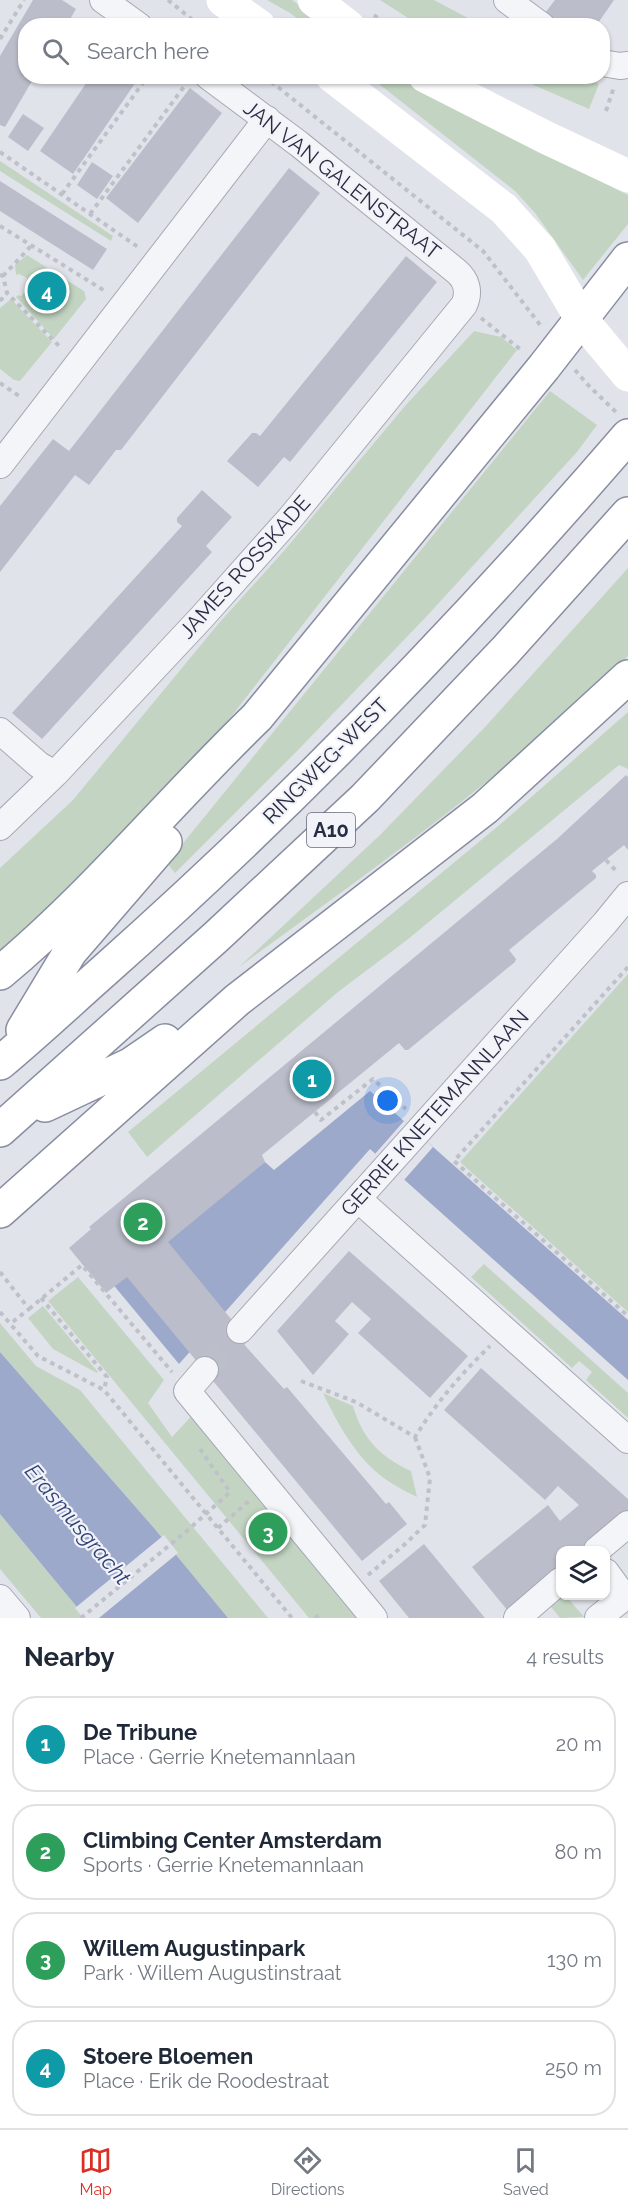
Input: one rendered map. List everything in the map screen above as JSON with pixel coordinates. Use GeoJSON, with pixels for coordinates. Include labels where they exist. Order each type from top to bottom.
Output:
{"type":"FeatureCollection","features":[{"type":"Feature","properties":{"kind":"main road"},"geometry":{"type":"LineString","coordinates":[[223,0],[248,18]]}},
{"type":"Feature","properties":{"kind":"main road"},"geometry":{"type":"LineString","coordinates":[[314,0],[338,18]]}},
{"type":"Feature","properties":{"kind":"main road"},"geometry":{"type":"LineString","coordinates":[[342,84],[504,209],[540,249],[582,320],[619,365]]}},
{"type":"Feature","properties":{"kind":"main road"},"geometry":{"type":"LineString","coordinates":[[441,84],[628,176]]}},
{"type":"Feature","properties":{"kind":"main road"},"geometry":{"type":"LineString","coordinates":[[582,320],[628,259]]}},
{"type":"Feature","properties":{"kind":"main road","name":"A10"},"geometry":{"type":"LineString","coordinates":[[0,973],[124,856],[221,752],[257,717],[582,320]]}},
{"type":"Feature","properties":{"kind":"main road","name":"RINGWEG-WEST"},"geometry":{"type":"LineString","coordinates":[[2,1061],[161,921],[334,755],[466,618],[625,426]]}},
{"type":"Feature","properties":{"kind":"main road","name":"A10"},"geometry":{"type":"LineString","coordinates":[[5,1125],[216,937],[365,798],[505,651],[628,514]]}},
{"type":"Feature","properties":{"kind":"main road","name":"A10"},"geometry":{"type":"LineString","coordinates":[[0,1211],[237,1000],[485,808],[628,677]]}},
{"type":"Feature","properties":{"kind":"main road","name":"A10"},"geometry":{"type":"LineString","coordinates":[[2,1061],[70,952],[140,872],[230,760],[257,717]]}},
{"type":"Feature","properties":{"kind":"main road","name":"A10"},"geometry":{"type":"LineString","coordinates":[[5,1125],[130,1065],[168,1039],[237,1000]]}},
{"type":"Feature","properties":{"kind":"street"},"geometry":{"type":"LineString","coordinates":[[103,0],[128,18]]}},
{"type":"Feature","properties":{"kind":"street"},"geometry":{"type":"LineString","coordinates":[[507,0],[531,18]]}},
{"type":"Feature","properties":{"kind":"street","name":"JAN VAN GALENSTRAAT"},"geometry":{"type":"LineString","coordinates":[[219,84],[267,119],[456,271],[465,281],[466,297]]}},
{"type":"Feature","properties":{"kind":"street"},"geometry":{"type":"LineString","coordinates":[[0,465],[267,119]]}},
{"type":"Feature","properties":{"kind":"street","name":"JAMES ROSSKADE"},"geometry":{"type":"LineString","coordinates":[[0,826],[55,774],[202,617],[292,516],[466,297]]}},
{"type":"Feature","properties":{"kind":"street"},"geometry":{"type":"LineString","coordinates":[[0,731],[39,765],[55,774]]}},
{"type":"Feature","properties":{"kind":"street","name":"GERRIE KNETEMANNLAAN"},"geometry":{"type":"LineString","coordinates":[[240,1330],[628,895]]}},
{"type":"Feature","properties":{"kind":"street"},"geometry":{"type":"LineString","coordinates":[[358,1199],[628,1440]]}},
{"type":"Feature","properties":{"kind":"street"},"geometry":{"type":"LineString","coordinates":[[205,1371],[187,1390],[374,1618]]}},
{"type":"Feature","properties":{"kind":"street"},"geometry":{"type":"LineString","coordinates":[[603,1546],[628,1524]]}},
{"type":"Feature","properties":{"kind":"street"},"geometry":{"type":"LineString","coordinates":[[598,1618],[626,1595],[610,1577]]}},
{"type":"Feature","properties":{"kind":"street"},"geometry":{"type":"LineString","coordinates":[[526,1615],[556,1586]]}},
{"type":"Feature","properties":{"kind":"street"},"geometry":{"type":"LineString","coordinates":[[0,1598],[17,1618]]}},
{"type":"Feature","properties":{"kind":"path"},"geometry":{"type":"LineString","coordinates":[[0,39],[24,0]]}},
{"type":"Feature","properties":{"kind":"path"},"geometry":{"type":"LineString","coordinates":[[168,0],[190,18]]}},
{"type":"Feature","properties":{"kind":"path"},"geometry":{"type":"LineString","coordinates":[[62,194],[142,84]]}},
{"type":"Feature","properties":{"kind":"path"},"geometry":{"type":"LineString","coordinates":[[90,214],[185,84]]}},
{"type":"Feature","properties":{"kind":"path"},"geometry":{"type":"LineString","coordinates":[[0,152],[158,261]]}},
{"type":"Feature","properties":{"kind":"path"},"geometry":{"type":"LineString","coordinates":[[0,226],[126,304]]}},
{"type":"Feature","properties":{"kind":"path"},"geometry":{"type":"LineString","coordinates":[[32,245],[1,276],[7,293],[78,365]]}},
{"type":"Feature","properties":{"kind":"path"},"geometry":{"type":"LineString","coordinates":[[0,301],[7,293]]}},
{"type":"Feature","properties":{"kind":"path"},"geometry":{"type":"LineString","coordinates":[[466,297],[521,350]]}},
{"type":"Feature","properties":{"kind":"path"},"geometry":{"type":"LineString","coordinates":[[588,386],[625,426]]}},
{"type":"Feature","properties":{"kind":"path"},"geometry":{"type":"LineString","coordinates":[[628,968],[454,1161],[628,1316]]}},
{"type":"Feature","properties":{"kind":"path"},"geometry":{"type":"LineString","coordinates":[[315,1112],[321,1119],[373,1079],[424,1125]]}},
{"type":"Feature","properties":{"kind":"path"},"geometry":{"type":"LineString","coordinates":[[10,1324],[82,1265],[187,1390]]}},
{"type":"Feature","properties":{"kind":"path"},"geometry":{"type":"LineString","coordinates":[[0,1272],[28,1309]]}},
{"type":"Feature","properties":{"kind":"path"},"geometry":{"type":"LineString","coordinates":[[41,1298],[106,1377],[104,1390]]}},
{"type":"Feature","properties":{"kind":"path"},"geometry":{"type":"LineString","coordinates":[[0,1312],[38,1356],[104,1390],[292,1618]]}},
{"type":"Feature","properties":{"kind":"path"},"geometry":{"type":"LineString","coordinates":[[415,1437],[434,1406],[465,1369],[506,1331]]}},
{"type":"Feature","properties":{"kind":"path"},"geometry":{"type":"LineString","coordinates":[[301,1380],[356,1402],[415,1437],[430,1478],[425,1525],[387,1559]]}},
{"type":"Feature","properties":{"kind":"path"},"geometry":{"type":"LineString","coordinates":[[81,1618],[188,1530],[230,1492],[197,1445]]}},
{"type":"Feature","properties":{"kind":"path"},"geometry":{"type":"LineString","coordinates":[[218,1528],[266,1487]]}},
{"type":"Feature","properties":{"kind":"green space"},"geometry":{"type":"Polygon","coordinates":[[[267,0],[292,0],[317,18],[297,18],[267,0]]]}},
{"type":"Feature","properties":{"kind":"green space"},"geometry":{"type":"Polygon","coordinates":[[[380,0],[434,0],[468,18],[408,18],[380,0]]]}},
{"type":"Feature","properties":{"kind":"green space"},"geometry":{"type":"Polygon","coordinates":[[[379,84],[414,84],[628,195],[628,224],[583,280],[535,213],[515,191],[379,84]]]}},
{"type":"Feature","properties":{"kind":"green space"},"geometry":{"type":"Polygon","coordinates":[[[531,84],[599,84],[589,109],[531,84]]]}},
{"type":"Feature","properties":{"kind":"green space"},"geometry":{"type":"Polygon","coordinates":[[[0,161],[113,236],[111,241],[0,171],[0,161]]]}},
{"type":"Feature","properties":{"kind":"green space"},"geometry":{"type":"Polygon","coordinates":[[[27,255],[84,291],[86,299],[54,339],[16,297],[21,296],[28,288],[27,278],[16,275],[15,265],[27,255]]]}},
{"type":"Feature","properties":{"kind":"green space"},"geometry":{"type":"Polygon","coordinates":[[[11,299],[52,342],[20,381],[14,380],[0,369],[0,308],[11,299]]]}},
{"type":"Feature","properties":{"kind":"green space"},"geometry":{"type":"Polygon","coordinates":[[[474,331],[501,337],[517,350],[230,718],[126,838],[0,954],[0,868],[73,800],[219,623],[283,552],[405,406],[474,331]]]}},
{"type":"Feature","properties":{"kind":"green space"},"geometry":{"type":"Polygon","coordinates":[[[550,391],[597,425],[577,452],[426,617],[175,873],[167,863],[550,391]]]}},
{"type":"Feature","properties":{"kind":"green space"},"geometry":{"type":"Polygon","coordinates":[[[628,568],[628,656],[614,671],[554,726],[474,792],[239,967],[380,835],[486,726],[628,568]]]}},
{"type":"Feature","properties":{"kind":"green space"},"geometry":{"type":"Polygon","coordinates":[[[628,712],[628,769],[619,765],[407,940],[338,992],[147,1157],[128,1132],[503,822],[628,712]]]}},
{"type":"Feature","properties":{"kind":"green space"},"geometry":{"type":"Polygon","coordinates":[[[628,974],[628,1312],[460,1162],[628,974]]]}},
{"type":"Feature","properties":{"kind":"green space"},"geometry":{"type":"Polygon","coordinates":[[[484,1264],[628,1393],[628,1418],[586,1380],[592,1372],[579,1361],[572,1368],[471,1277],[484,1264]]]}},
{"type":"Feature","properties":{"kind":"green space"},"geometry":{"type":"Polygon","coordinates":[[[78,1277],[164,1380],[148,1403],[172,1437],[198,1409],[369,1618],[309,1618],[48,1301],[78,1277]]]}},
{"type":"Feature","properties":{"kind":"green space"},"geometry":{"type":"Polygon","coordinates":[[[43,1306],[97,1373],[53,1349],[28,1318],[43,1306]]]}},
{"type":"Feature","properties":{"kind":"green space"},"geometry":{"type":"Polygon","coordinates":[[[0,1323],[36,1366],[80,1390],[268,1618],[228,1618],[154,1528],[0,1352],[0,1323]]]}},
{"type":"Feature","properties":{"kind":"green space"},"geometry":{"type":"Polygon","coordinates":[[[323,1393],[353,1406],[367,1437],[381,1453],[411,1471],[417,1497],[388,1481],[367,1463],[342,1430],[323,1393]]]}},
{"type":"Feature","properties":{"kind":"green space"},"geometry":{"type":"Polygon","coordinates":[[[0,1514],[86,1618],[41,1618],[0,1569],[0,1514]]]}},
{"type":"Feature","properties":{"kind":"green space"},"geometry":{"type":"Polygon","coordinates":[[[556,1598],[556,1600],[569,1600],[584,1617],[560,1618],[547,1602],[556,1598]]]}},
{"type":"Feature","properties":{"kind":"water"},"geometry":{"type":"Polygon","coordinates":[[[370,1091],[628,1320],[628,1380],[370,1149],[179,1364],[111,1282],[265,1162],[274,1170],[370,1091]]]}},
{"type":"Feature","properties":{"kind":"water","name":"Erasmusgracht"},"geometry":{"type":"Polygon","coordinates":[[[0,1352],[154,1528],[228,1618],[86,1618],[0,1514],[0,1352]]]}},
{"type":"Feature","properties":{"kind":"pier"},"geometry":{"type":"Polygon","coordinates":[[[404,1121],[433,1147],[404,1180],[375,1154],[404,1121]]]}},
{"type":"Feature","properties":{"kind":"pier"},"geometry":{"type":"Polygon","coordinates":[[[164,1535],[178,1553],[99,1618],[83,1618],[75,1608],[164,1535]]]}},
{"type":"Feature","properties":{"kind":"building"},"geometry":{"type":"Polygon","coordinates":[[[33,0],[62,0],[76,9],[71,18],[22,18],[33,0]]]}},
{"type":"Feature","properties":{"kind":"building"},"geometry":{"type":"Polygon","coordinates":[[[555,0],[614,0],[602,18],[552,18],[545,13],[555,0]]]}},
{"type":"Feature","properties":{"kind":"building"},"geometry":{"type":"Polygon","coordinates":[[[18,25],[18,84],[30,84],[5,127],[0,125],[0,56],[18,25]]]}},
{"type":"Feature","properties":{"kind":"building"},"geometry":{"type":"Polygon","coordinates":[[[86,84],[135,84],[73,174],[40,151],[86,84]]]}},
{"type":"Feature","properties":{"kind":"building"},"geometry":{"type":"Polygon","coordinates":[[[190,88],[222,113],[138,223],[106,198],[190,88]]]}},
{"type":"Feature","properties":{"kind":"building"},"geometry":{"type":"Polygon","coordinates":[[[23,114],[44,128],[28,151],[8,137],[23,114]]]}},
{"type":"Feature","properties":{"kind":"building"},"geometry":{"type":"Polygon","coordinates":[[[92,162],[113,176],[97,199],[77,185],[92,162]]]}},
{"type":"Feature","properties":{"kind":"building"},"geometry":{"type":"Polygon","coordinates":[[[289,168],[320,193],[121,450],[116,450],[89,485],[75,475],[0,572],[0,506],[53,439],[69,451],[289,168]]]}},
{"type":"Feature","properties":{"kind":"building"},"geometry":{"type":"Polygon","coordinates":[[[0,181],[107,249],[93,270],[0,211],[0,181]]]}},
{"type":"Feature","properties":{"kind":"building"},"geometry":{"type":"Polygon","coordinates":[[[406,256],[437,282],[290,462],[284,457],[258,487],[227,461],[252,433],[260,436],[406,256]]]}},
{"type":"Feature","properties":{"kind":"building"},"geometry":{"type":"Polygon","coordinates":[[[202,490],[232,517],[206,546],[212,552],[42,739],[12,713],[182,526],[177,522],[177,518],[202,490]]]}},
{"type":"Feature","properties":{"kind":"building"},"geometry":{"type":"Polygon","coordinates":[[[626,775],[628,777],[628,850],[624,845],[592,871],[596,878],[509,950],[516,959],[515,962],[408,1050],[405,1050],[399,1043],[262,1155],[265,1162],[168,1242],[245,1336],[241,1341],[284,1389],[287,1387],[386,1504],[389,1502],[407,1524],[362,1561],[127,1277],[106,1293],[69,1248],[91,1229],[89,1227],[557,839],[626,775]]]}},
{"type":"Feature","properties":{"kind":"building"},"geometry":{"type":"Polygon","coordinates":[[[349,1251],[468,1356],[430,1398],[358,1333],[371,1319],[352,1302],[335,1321],[349,1334],[313,1375],[277,1331],[349,1251]]]}},
{"type":"Feature","properties":{"kind":"building"},"geometry":{"type":"Polygon","coordinates":[[[481,1368],[628,1499],[628,1511],[586,1546],[556,1546],[556,1570],[508,1611],[472,1567],[548,1505],[560,1521],[579,1505],[558,1486],[545,1500],[444,1410],[481,1368]]]}},
{"type":"Feature","properties":{"kind":"building"},"geometry":{"type":"Polygon","coordinates":[[[424,1544],[485,1618],[409,1618],[379,1581],[424,1544]]]}},
{"type":"Feature","properties":{"kind":"tunnel"},"geometry":{"type":"LineString","coordinates":[[205,1370],[240,1330]]}},
{"type":"Feature","properties":{"kind":"place","name":"Stoere Bloemen"},"geometry":{"type":"Point","coordinates":[47,291]}},
{"type":"Feature","properties":{"kind":"place","name":"De Tribune"},"geometry":{"type":"Point","coordinates":[312,1079]}},
{"type":"Feature","properties":{"kind":"place","name":"Climbing Center Amsterdam"},"geometry":{"type":"Point","coordinates":[143,1222]}},
{"type":"Feature","properties":{"kind":"place","name":"Willem Augustinpark"},"geometry":{"type":"Point","coordinates":[268,1532]}}]}
